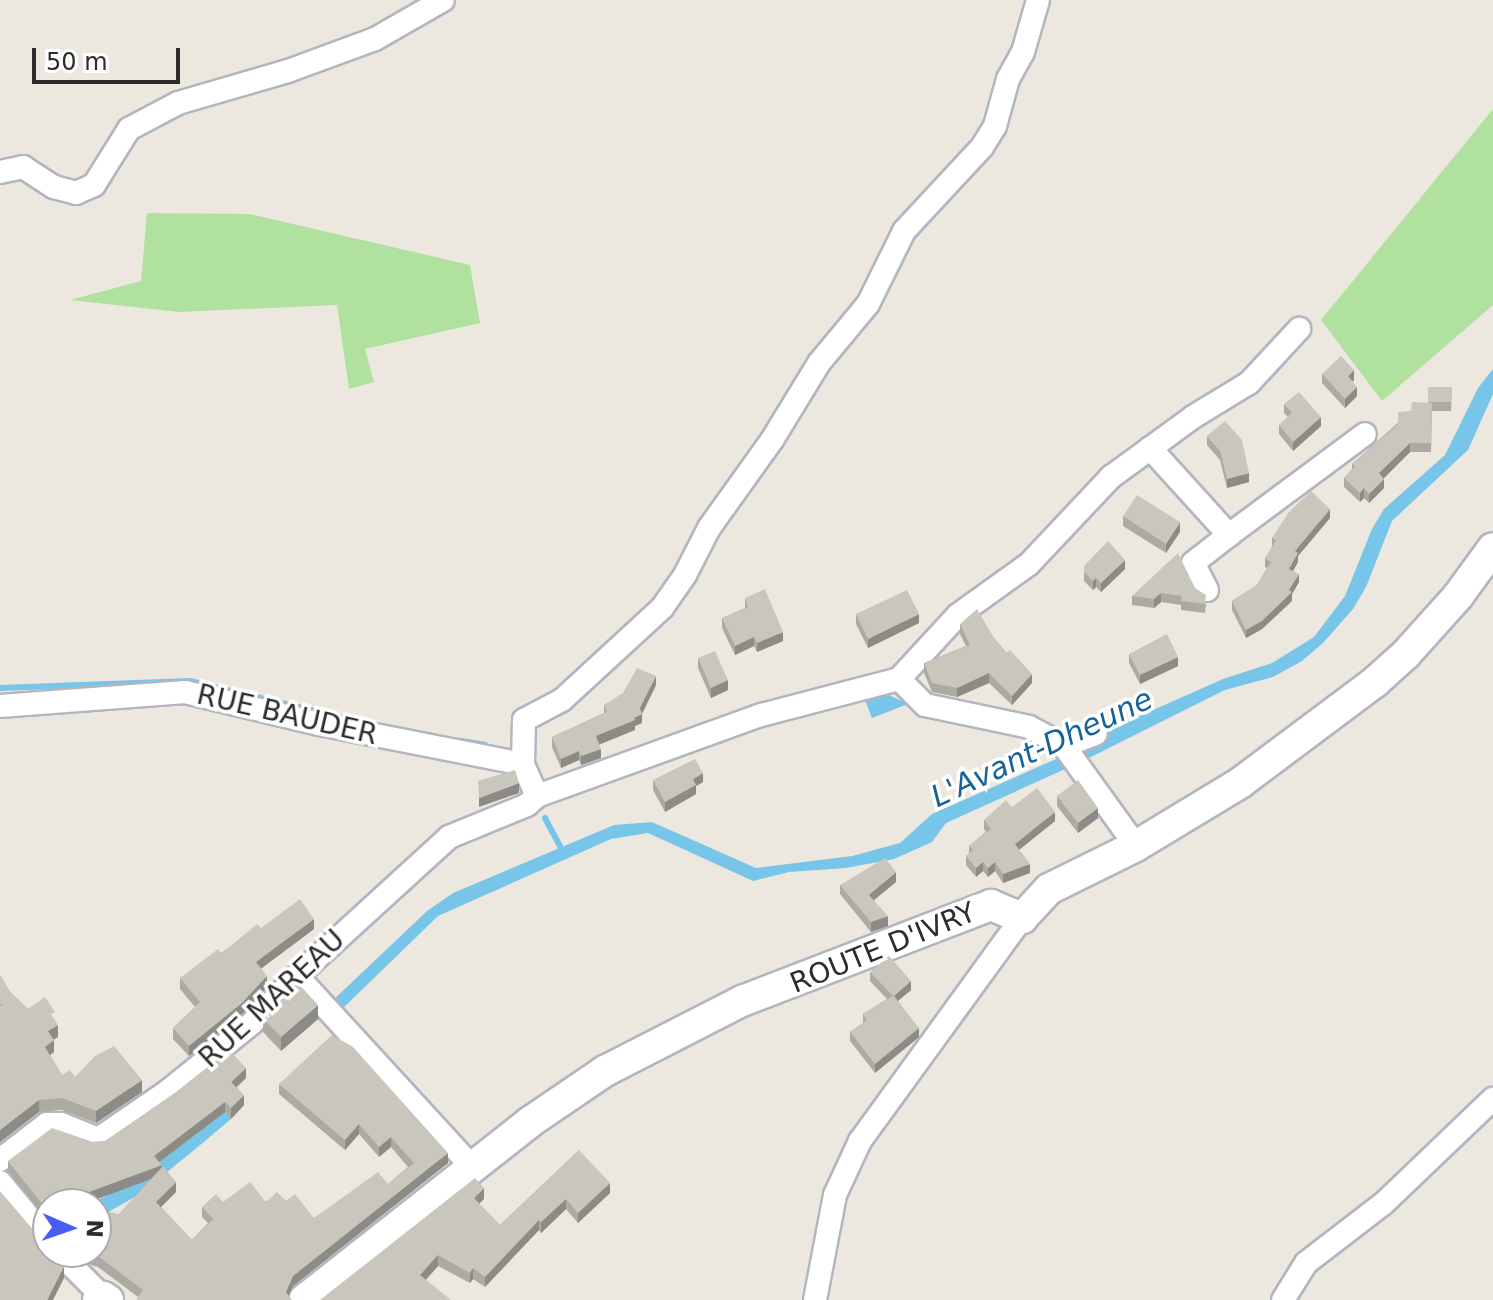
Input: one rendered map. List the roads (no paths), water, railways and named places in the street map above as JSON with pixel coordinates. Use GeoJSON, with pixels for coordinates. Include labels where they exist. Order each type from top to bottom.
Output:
{"type":"FeatureCollection","features":[{"type":"Feature","properties":{"kind":"main road"},"geometry":{"type":"LineString","coordinates":[[1022,918],[1049,889],[1136,846],[1240,783],[1375,682],[1406,654],[1458,596],[1493,548]]}},
{"type":"Feature","properties":{"kind":"main road","name":"ROUTE D'IVRY"},"geometry":{"type":"LineString","coordinates":[[304,1300],[530,1122],[605,1071],[742,1001],[991,905],[1022,918]]}},
{"type":"Feature","properties":{"kind":"street"},"geometry":{"type":"LineString","coordinates":[[0,172],[23,167],[54,187],[76,193],[94,185],[129,129],[178,103],[288,71],[375,39],[443,0]]}},
{"type":"Feature","properties":{"kind":"street"},"geometry":{"type":"LineString","coordinates":[[537,796],[523,764],[524,720],[562,700],[662,608],[685,575],[709,528],[772,440],[819,363],[868,304],[904,231],[982,147],[995,126],[1008,79],[1023,52],[1038,0]]}},
{"type":"Feature","properties":{"kind":"street"},"geometry":{"type":"LineString","coordinates":[[1136,846],[1071,754],[1029,727],[925,705],[899,679],[958,615],[1029,564],[1111,477],[1249,383],[1299,329]]}},
{"type":"Feature","properties":{"kind":"street"},"geometry":{"type":"LineString","coordinates":[[1207,590],[1193,563],[1365,434]]}},
{"type":"Feature","properties":{"kind":"street"},"geometry":{"type":"LineString","coordinates":[[1150,448],[1229,535]]}},
{"type":"Feature","properties":{"kind":"street","name":"RUE MAREAU"},"geometry":{"type":"LineString","coordinates":[[0,1160],[47,1124],[61,1124],[98,1139],[202,1066],[251,1024],[297,976],[449,837],[527,805],[537,796],[761,715],[899,679]]}},
{"type":"Feature","properties":{"kind":"street","name":"RUE BAUDER"},"geometry":{"type":"LineString","coordinates":[[0,706],[185,692],[319,724],[523,764]]}},
{"type":"Feature","properties":{"kind":"street"},"geometry":{"type":"LineString","coordinates":[[1071,754],[1096,734]]}},
{"type":"Feature","properties":{"kind":"street"},"geometry":{"type":"LineString","coordinates":[[815,1300],[835,1195],[860,1141],[1022,918]]}},
{"type":"Feature","properties":{"kind":"street"},"geometry":{"type":"LineString","coordinates":[[297,976],[473,1168]]}},
{"type":"Feature","properties":{"kind":"street"},"geometry":{"type":"LineString","coordinates":[[1283,1300],[1306,1263],[1384,1203],[1493,1099]]}},
{"type":"Feature","properties":{"kind":"street"},"geometry":{"type":"LineString","coordinates":[[0,1182],[32,1221]]}},
{"type":"Feature","properties":{"kind":"street"},"geometry":{"type":"LineString","coordinates":[[73,1268],[103,1299]]}},
{"type":"Feature","properties":{"kind":"water"},"geometry":{"type":"Polygon","coordinates":[[[1493,369],[1493,394],[1468,450],[1392,521],[1366,587],[1353,609],[1323,643],[1302,661],[1273,677],[1225,690],[1085,760],[1077,748],[1223,679],[1272,663],[1314,637],[1345,596],[1372,529],[1384,509],[1445,455],[1478,388],[1493,369]]]}},
{"type":"Feature","properties":{"kind":"water"},"geometry":{"type":"Polygon","coordinates":[[[887,694],[908,704],[872,718],[865,700],[887,694]]]}},
{"type":"Feature","properties":{"kind":"water"},"geometry":{"type":"Polygon","coordinates":[[[1063,756],[1074,765],[946,823],[932,842],[894,859],[846,868],[789,872],[753,881],[648,833],[611,839],[438,916],[338,1013],[329,1004],[427,911],[453,893],[614,825],[652,822],[756,868],[852,856],[900,843],[932,814],[1063,756]]]}},
{"type":"Feature","properties":{"kind":"water"},"geometry":{"type":"Polygon","coordinates":[[[223,1109],[231,1119],[140,1194],[112,1210],[112,1193],[140,1179],[223,1109]]]}},
{"type":"Feature","properties":{"kind":"waterway"},"geometry":{"type":"LineString","coordinates":[[0,688],[190,681],[340,717]]}},
{"type":"Feature","properties":{"kind":"waterway"},"geometry":{"type":"LineString","coordinates":[[461,741],[485,745]]}},
{"type":"Feature","properties":{"kind":"waterway"},"geometry":{"type":"LineString","coordinates":[[545,818],[564,853]]}},
{"type":"Feature","properties":{"kind":"water label","name":"L'Avant-Dheune"},"geometry":{"type":"Point","coordinates":[1042,748]}}]}
